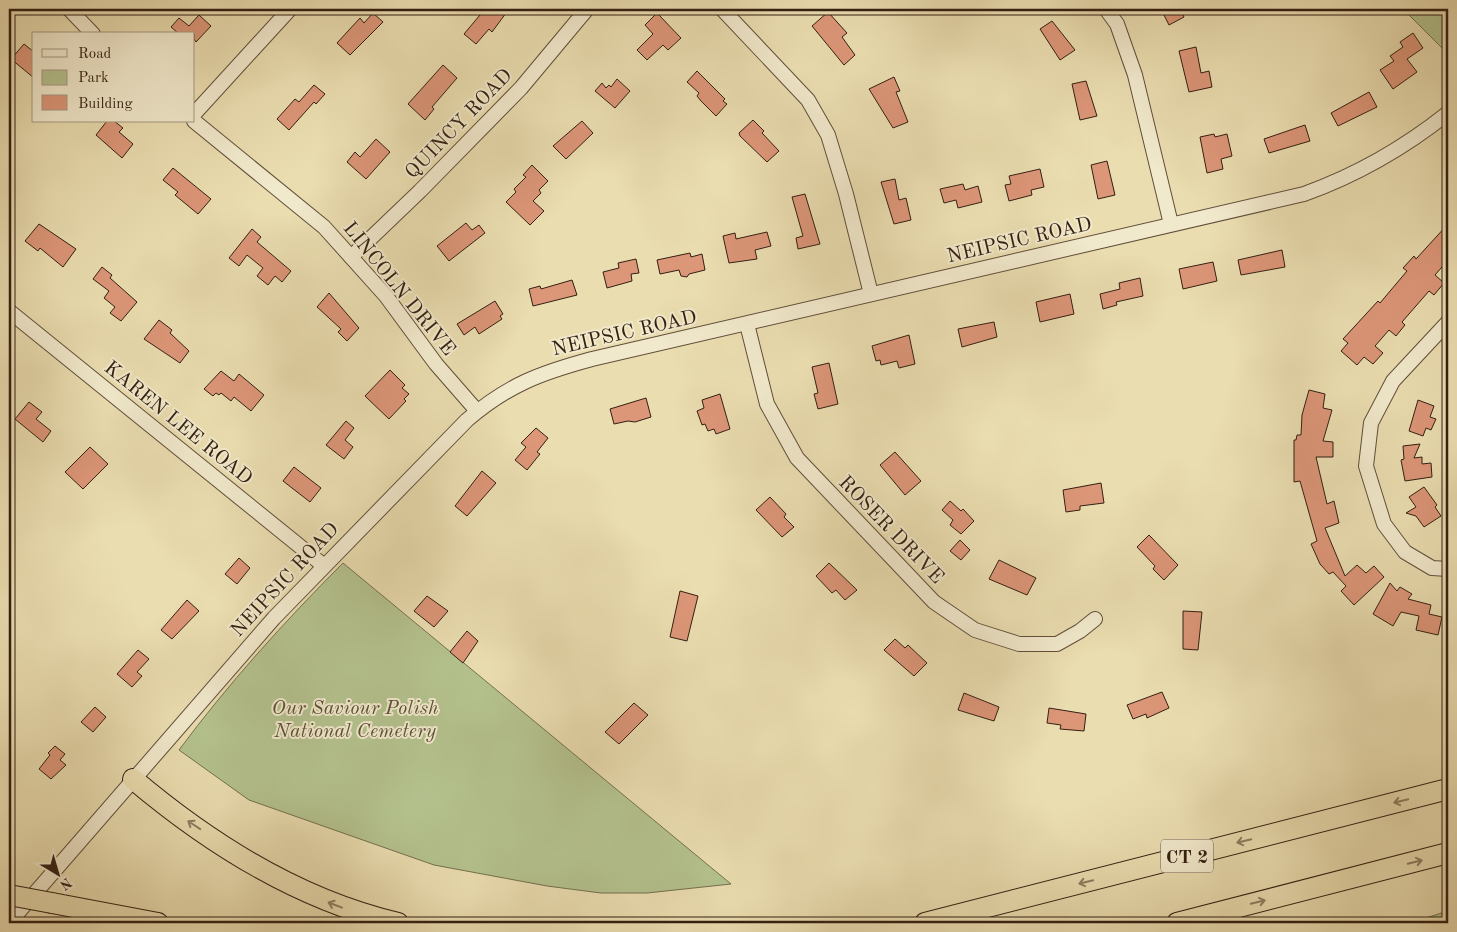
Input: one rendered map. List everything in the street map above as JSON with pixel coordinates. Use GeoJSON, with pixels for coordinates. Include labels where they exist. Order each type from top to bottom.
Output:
{"type":"FeatureCollection","features":[{"type":"Feature","properties":{"kind":"highway"},"geometry":{"type":"LineString","coordinates":[[133,779],[179,814],[242,857],[280,880],[338,906],[398,923]]}},
{"type":"Feature","properties":{"kind":"highway","name":"CT 2"},"geometry":{"type":"LineString","coordinates":[[925,923],[1448,789]]}},
{"type":"Feature","properties":{"kind":"highway"},"geometry":{"type":"LineString","coordinates":[[1177,923],[1448,854]]}},
{"type":"Feature","properties":{"kind":"highway"},"geometry":{"type":"LineString","coordinates":[[9,895],[158,923]]}},
{"type":"Feature","properties":{"kind":"street"},"geometry":{"type":"LineString","coordinates":[[69,9],[91,32]]}},
{"type":"Feature","properties":{"kind":"street"},"geometry":{"type":"LineString","coordinates":[[195,113],[290,9]]}},
{"type":"Feature","properties":{"kind":"street","name":"QUINCY ROAD"},"geometry":{"type":"LineString","coordinates":[[351,257],[420,192],[521,88],[587,9]]}},
{"type":"Feature","properties":{"kind":"street"},"geometry":{"type":"LineString","coordinates":[[722,9],[808,100],[828,135],[846,194],[871,294]]}},
{"type":"Feature","properties":{"kind":"street"},"geometry":{"type":"LineString","coordinates":[[1106,9],[1117,24],[1136,75],[1171,224]]}},
{"type":"Feature","properties":{"kind":"street","name":"NEIPSIC ROAD"},"geometry":{"type":"LineString","coordinates":[[9,923],[274,618],[323,565],[477,411],[510,388],[549,370],[1304,194],[1334,183],[1392,153],[1448,113]]}},
{"type":"Feature","properties":{"kind":"street","name":"LINCOLN DRIVE"},"geometry":{"type":"LineString","coordinates":[[195,122],[324,227],[386,296],[436,364],[477,411]]}},
{"type":"Feature","properties":{"kind":"street","name":"KAREN LEE ROAD"},"geometry":{"type":"LineString","coordinates":[[9,311],[323,565]]}},
{"type":"Feature","properties":{"kind":"street"},"geometry":{"type":"LineString","coordinates":[[1448,322],[1393,381],[1371,423],[1366,466],[1384,524],[1405,552],[1432,568],[1448,568]]}},
{"type":"Feature","properties":{"kind":"street","name":"ROSER DRIVE"},"geometry":{"type":"LineString","coordinates":[[747,324],[767,404],[797,458],[934,602],[975,630],[1019,644],[1057,644],[1080,632],[1095,619]]}},
{"type":"Feature","properties":{"kind":"green space"},"geometry":{"type":"Polygon","coordinates":[[[1403,9],[1448,9],[1448,54],[1403,9]]]}},
{"type":"Feature","properties":{"kind":"green space","name":"Our Saviour Polish National Cemetery"},"geometry":{"type":"Polygon","coordinates":[[[343,563],[731,884],[647,893],[601,893],[547,886],[434,865],[249,800],[179,750],[257,654],[343,563]]]}},
{"type":"Feature","properties":{"kind":"green space"},"geometry":{"type":"Polygon","coordinates":[[[1448,911],[1448,923],[1410,923],[1448,911]]]}},
{"type":"Feature","properties":{"kind":"building"},"geometry":{"type":"Polygon","coordinates":[[[485,9],[509,9],[492,32],[489,29],[476,44],[464,34],[485,9]]]}},
{"type":"Feature","properties":{"kind":"building"},"geometry":{"type":"Polygon","coordinates":[[[1161,9],[1180,9],[1184,17],[1169,25],[1161,9]]]}},
{"type":"Feature","properties":{"kind":"building"},"geometry":{"type":"Polygon","coordinates":[[[828,12],[847,33],[842,37],[855,55],[844,65],[812,26],[828,12]]]}},
{"type":"Feature","properties":{"kind":"building"},"geometry":{"type":"Polygon","coordinates":[[[373,13],[383,22],[350,55],[337,43],[360,18],[364,23],[373,13]]]}},
{"type":"Feature","properties":{"kind":"building"},"geometry":{"type":"Polygon","coordinates":[[[657,13],[681,38],[668,50],[663,45],[647,60],[637,50],[653,34],[645,25],[657,13]]]}},
{"type":"Feature","properties":{"kind":"building"},"geometry":{"type":"Polygon","coordinates":[[[199,15],[211,26],[196,42],[195,32],[177,32],[171,27],[179,18],[189,26],[199,15]]]}},
{"type":"Feature","properties":{"kind":"building"},"geometry":{"type":"Polygon","coordinates":[[[1052,21],[1075,50],[1060,60],[1040,29],[1052,21]]]}},
{"type":"Feature","properties":{"kind":"building"},"geometry":{"type":"Polygon","coordinates":[[[1413,33],[1423,48],[1407,59],[1417,72],[1393,89],[1380,70],[1394,61],[1390,56],[1403,47],[1400,42],[1413,33]]]}},
{"type":"Feature","properties":{"kind":"building"},"geometry":{"type":"Polygon","coordinates":[[[24,44],[32,50],[32,76],[11,59],[24,44]]]}},
{"type":"Feature","properties":{"kind":"building"},"geometry":{"type":"Polygon","coordinates":[[[1196,47],[1201,73],[1209,71],[1212,87],[1189,92],[1179,51],[1196,47]]]}},
{"type":"Feature","properties":{"kind":"building"},"geometry":{"type":"Polygon","coordinates":[[[443,65],[457,78],[432,107],[434,109],[425,120],[408,104],[443,65]]]}},
{"type":"Feature","properties":{"kind":"building"},"geometry":{"type":"Polygon","coordinates":[[[697,71],[725,99],[723,101],[727,104],[716,116],[697,96],[699,93],[687,82],[697,71]]]}},
{"type":"Feature","properties":{"kind":"building"},"geometry":{"type":"Polygon","coordinates":[[[894,77],[900,91],[896,92],[908,122],[893,128],[869,89],[894,77]]]}},
{"type":"Feature","properties":{"kind":"building"},"geometry":{"type":"Polygon","coordinates":[[[617,79],[630,91],[615,108],[595,91],[602,83],[606,88],[609,85],[611,87],[617,79]]]}},
{"type":"Feature","properties":{"kind":"building"},"geometry":{"type":"Polygon","coordinates":[[[1086,81],[1097,116],[1080,120],[1072,84],[1086,81]]]}},
{"type":"Feature","properties":{"kind":"building"},"geometry":{"type":"Polygon","coordinates":[[[314,85],[325,94],[316,104],[314,102],[289,130],[277,119],[295,99],[299,102],[314,85]]]}},
{"type":"Feature","properties":{"kind":"building"},"geometry":{"type":"Polygon","coordinates":[[[1369,92],[1377,107],[1338,126],[1331,113],[1369,92]]]}},
{"type":"Feature","properties":{"kind":"building"},"geometry":{"type":"Polygon","coordinates":[[[753,120],[779,151],[767,162],[739,133],[753,120]]]}},
{"type":"Feature","properties":{"kind":"building"},"geometry":{"type":"Polygon","coordinates":[[[582,121],[593,133],[566,159],[553,146],[582,121]]]}},
{"type":"Feature","properties":{"kind":"building"},"geometry":{"type":"Polygon","coordinates":[[[106,122],[115,122],[123,128],[119,132],[133,144],[122,158],[96,135],[106,122]]]}},
{"type":"Feature","properties":{"kind":"building"},"geometry":{"type":"Polygon","coordinates":[[[1305,125],[1310,141],[1269,153],[1264,139],[1305,125]]]}},
{"type":"Feature","properties":{"kind":"building"},"geometry":{"type":"Polygon","coordinates":[[[1214,134],[1215,137],[1227,134],[1232,156],[1221,159],[1223,169],[1207,173],[1200,137],[1214,134]]]}},
{"type":"Feature","properties":{"kind":"building"},"geometry":{"type":"Polygon","coordinates":[[[376,139],[390,152],[366,179],[347,162],[355,152],[360,157],[376,139]]]}},
{"type":"Feature","properties":{"kind":"building"},"geometry":{"type":"Polygon","coordinates":[[[1107,161],[1115,195],[1098,199],[1091,165],[1107,161]]]}},
{"type":"Feature","properties":{"kind":"building"},"geometry":{"type":"Polygon","coordinates":[[[532,165],[548,181],[539,190],[541,193],[533,201],[544,211],[530,225],[506,202],[516,192],[514,189],[526,177],[523,175],[532,165]]]}},
{"type":"Feature","properties":{"kind":"building"},"geometry":{"type":"Polygon","coordinates":[[[173,168],[211,199],[198,214],[175,195],[178,192],[163,180],[173,168]]]}},
{"type":"Feature","properties":{"kind":"building"},"geometry":{"type":"Polygon","coordinates":[[[1040,169],[1044,187],[1031,190],[1032,195],[1009,201],[1005,185],[1011,184],[1009,176],[1040,169]]]}},
{"type":"Feature","properties":{"kind":"building"},"geometry":{"type":"Polygon","coordinates":[[[895,179],[899,200],[906,198],[911,220],[894,224],[881,182],[895,179]]]}},
{"type":"Feature","properties":{"kind":"building"},"geometry":{"type":"Polygon","coordinates":[[[963,184],[965,190],[978,186],[982,202],[958,208],[956,200],[944,203],[940,189],[963,184]]]}},
{"type":"Feature","properties":{"kind":"building"},"geometry":{"type":"Polygon","coordinates":[[[805,194],[820,244],[798,249],[796,238],[803,236],[792,197],[805,194]]]}},
{"type":"Feature","properties":{"kind":"building"},"geometry":{"type":"Polygon","coordinates":[[[466,223],[472,230],[479,225],[485,233],[449,261],[437,246],[466,223]]]}},
{"type":"Feature","properties":{"kind":"building"},"geometry":{"type":"Polygon","coordinates":[[[39,224],[76,249],[63,267],[40,248],[38,251],[25,241],[39,224]]]}},
{"type":"Feature","properties":{"kind":"building"},"geometry":{"type":"Polygon","coordinates":[[[1448,224],[1448,260],[1435,275],[1444,283],[1434,295],[1429,291],[1402,322],[1405,325],[1396,336],[1389,330],[1375,346],[1383,353],[1373,364],[1364,357],[1357,365],[1341,351],[1348,343],[1343,339],[1378,301],[1380,303],[1407,271],[1403,268],[1414,256],[1416,259],[1448,224]]]}},
{"type":"Feature","properties":{"kind":"building"},"geometry":{"type":"Polygon","coordinates":[[[252,229],[261,237],[257,242],[291,271],[282,282],[275,276],[268,285],[257,276],[263,268],[247,255],[239,266],[229,258],[252,229]]]}},
{"type":"Feature","properties":{"kind":"building"},"geometry":{"type":"Polygon","coordinates":[[[767,232],[771,246],[755,250],[757,259],[729,263],[723,236],[735,233],[736,239],[767,232]]]}},
{"type":"Feature","properties":{"kind":"building"},"geometry":{"type":"Polygon","coordinates":[[[1282,250],[1285,267],[1241,275],[1238,260],[1282,250]]]}},
{"type":"Feature","properties":{"kind":"building"},"geometry":{"type":"Polygon","coordinates":[[[690,253],[691,257],[702,254],[705,270],[689,274],[687,277],[681,276],[679,270],[660,274],[657,260],[690,253]]]}},
{"type":"Feature","properties":{"kind":"building"},"geometry":{"type":"Polygon","coordinates":[[[636,259],[639,273],[631,274],[632,281],[607,288],[603,272],[619,268],[618,263],[636,259]]]}},
{"type":"Feature","properties":{"kind":"building"},"geometry":{"type":"Polygon","coordinates":[[[1213,262],[1217,281],[1183,289],[1179,269],[1213,262]]]}},
{"type":"Feature","properties":{"kind":"building"},"geometry":{"type":"Polygon","coordinates":[[[102,267],[112,275],[110,278],[137,302],[121,321],[110,313],[115,307],[104,298],[109,291],[93,279],[102,267]]]}},
{"type":"Feature","properties":{"kind":"building"},"geometry":{"type":"Polygon","coordinates":[[[1140,278],[1143,296],[1116,302],[1117,305],[1103,309],[1100,294],[1120,289],[1119,283],[1140,278]]]}},
{"type":"Feature","properties":{"kind":"building"},"geometry":{"type":"Polygon","coordinates":[[[572,280],[577,295],[533,306],[529,289],[540,286],[541,289],[572,280]]]}},
{"type":"Feature","properties":{"kind":"building"},"geometry":{"type":"Polygon","coordinates":[[[329,293],[359,328],[347,341],[338,332],[341,329],[317,307],[329,293]]]}},
{"type":"Feature","properties":{"kind":"building"},"geometry":{"type":"Polygon","coordinates":[[[1070,294],[1074,314],[1040,322],[1036,302],[1070,294]]]}},
{"type":"Feature","properties":{"kind":"building"},"geometry":{"type":"Polygon","coordinates":[[[495,301],[503,314],[500,316],[502,319],[479,334],[475,327],[464,335],[457,324],[495,301]]]}},
{"type":"Feature","properties":{"kind":"building"},"geometry":{"type":"Polygon","coordinates":[[[159,320],[172,330],[170,333],[189,351],[180,363],[144,339],[159,320]]]}},
{"type":"Feature","properties":{"kind":"building"},"geometry":{"type":"Polygon","coordinates":[[[994,322],[997,337],[962,347],[958,329],[994,322]]]}},
{"type":"Feature","properties":{"kind":"building"},"geometry":{"type":"Polygon","coordinates":[[[909,335],[915,364],[899,368],[897,361],[881,365],[880,360],[876,361],[872,346],[909,335]]]}},
{"type":"Feature","properties":{"kind":"building"},"geometry":{"type":"Polygon","coordinates":[[[829,363],[838,404],[818,409],[814,394],[818,393],[812,367],[829,363]]]}},
{"type":"Feature","properties":{"kind":"building"},"geometry":{"type":"Polygon","coordinates":[[[390,370],[405,385],[402,388],[409,394],[404,399],[406,401],[389,419],[365,396],[390,370]]]}},
{"type":"Feature","properties":{"kind":"building"},"geometry":{"type":"Polygon","coordinates":[[[221,371],[234,381],[239,374],[264,395],[251,411],[234,397],[231,401],[221,393],[219,395],[216,393],[213,396],[204,389],[221,371]]]}},
{"type":"Feature","properties":{"kind":"building"},"geometry":{"type":"Polygon","coordinates":[[[1309,390],[1325,394],[1323,408],[1332,410],[1323,441],[1333,442],[1333,457],[1316,457],[1327,504],[1334,501],[1339,523],[1325,528],[1345,576],[1357,565],[1366,573],[1374,566],[1384,577],[1354,605],[1341,591],[1346,586],[1333,572],[1329,574],[1320,564],[1311,544],[1317,541],[1300,481],[1294,482],[1294,440],[1296,440],[1297,435],[1301,435],[1302,415],[1309,390]]]}},
{"type":"Feature","properties":{"kind":"building"},"geometry":{"type":"Polygon","coordinates":[[[720,394],[730,429],[716,434],[714,429],[708,431],[705,424],[702,425],[697,411],[704,408],[702,400],[720,394]]]}},
{"type":"Feature","properties":{"kind":"building"},"geometry":{"type":"Polygon","coordinates":[[[646,398],[651,417],[635,422],[628,421],[614,424],[610,409],[646,398]]]}},
{"type":"Feature","properties":{"kind":"building"},"geometry":{"type":"Polygon","coordinates":[[[1418,400],[1434,406],[1430,417],[1436,419],[1431,430],[1426,428],[1423,436],[1409,431],[1418,400]]]}},
{"type":"Feature","properties":{"kind":"building"},"geometry":{"type":"Polygon","coordinates":[[[29,402],[42,412],[36,419],[51,431],[43,442],[15,419],[29,402]]]}},
{"type":"Feature","properties":{"kind":"building"},"geometry":{"type":"Polygon","coordinates":[[[346,421],[354,428],[345,440],[353,447],[344,459],[326,445],[346,421]]]}},
{"type":"Feature","properties":{"kind":"building"},"geometry":{"type":"Polygon","coordinates":[[[536,428],[548,438],[537,452],[540,454],[527,470],[515,460],[526,447],[521,443],[536,428]]]}},
{"type":"Feature","properties":{"kind":"building"},"geometry":{"type":"Polygon","coordinates":[[[1420,444],[1414,458],[1422,457],[1422,464],[1431,463],[1432,477],[1405,481],[1401,460],[1404,459],[1403,446],[1420,444]]]}},
{"type":"Feature","properties":{"kind":"building"},"geometry":{"type":"Polygon","coordinates":[[[90,447],[108,464],[83,489],[65,472],[90,447]]]}},
{"type":"Feature","properties":{"kind":"building"},"geometry":{"type":"Polygon","coordinates":[[[895,452],[921,481],[905,495],[880,465],[895,452]]]}},
{"type":"Feature","properties":{"kind":"building"},"geometry":{"type":"Polygon","coordinates":[[[294,467],[321,488],[310,502],[283,481],[294,467]]]}},
{"type":"Feature","properties":{"kind":"building"},"geometry":{"type":"Polygon","coordinates":[[[482,471],[496,483],[467,516],[455,506],[482,471]]]}},
{"type":"Feature","properties":{"kind":"building"},"geometry":{"type":"Polygon","coordinates":[[[1101,483],[1104,503],[1080,506],[1080,510],[1066,512],[1063,490],[1101,483]]]}},
{"type":"Feature","properties":{"kind":"building"},"geometry":{"type":"Polygon","coordinates":[[[1424,487],[1437,505],[1435,507],[1441,516],[1424,527],[1416,516],[1406,513],[1416,507],[1409,497],[1424,487]]]}},
{"type":"Feature","properties":{"kind":"building"},"geometry":{"type":"Polygon","coordinates":[[[770,497],[786,514],[784,517],[794,527],[782,537],[756,510],[770,497]]]}},
{"type":"Feature","properties":{"kind":"building"},"geometry":{"type":"Polygon","coordinates":[[[950,501],[961,511],[963,509],[974,521],[961,534],[950,525],[953,520],[942,510],[950,501]]]}},
{"type":"Feature","properties":{"kind":"building"},"geometry":{"type":"Polygon","coordinates":[[[1149,535],[1178,565],[1164,580],[1153,569],[1155,566],[1137,547],[1149,535]]]}},
{"type":"Feature","properties":{"kind":"building"},"geometry":{"type":"Polygon","coordinates":[[[960,540],[970,550],[961,560],[950,551],[960,540]]]}},
{"type":"Feature","properties":{"kind":"building"},"geometry":{"type":"Polygon","coordinates":[[[239,558],[250,568],[237,584],[225,574],[239,558]]]}},
{"type":"Feature","properties":{"kind":"building"},"geometry":{"type":"Polygon","coordinates":[[[999,560],[1036,578],[1027,595],[989,579],[999,560]]]}},
{"type":"Feature","properties":{"kind":"building"},"geometry":{"type":"Polygon","coordinates":[[[829,563],[857,590],[845,600],[836,590],[832,593],[816,576],[829,563]]]}},
{"type":"Feature","properties":{"kind":"building"},"geometry":{"type":"Polygon","coordinates":[[[1390,583],[1397,591],[1400,587],[1412,594],[1408,599],[1431,605],[1429,614],[1442,617],[1438,635],[1416,630],[1419,616],[1401,612],[1393,626],[1373,614],[1390,583]]]}},
{"type":"Feature","properties":{"kind":"building"},"geometry":{"type":"Polygon","coordinates":[[[680,591],[698,596],[687,641],[670,637],[680,591]]]}},
{"type":"Feature","properties":{"kind":"building"},"geometry":{"type":"Polygon","coordinates":[[[427,596],[448,611],[434,627],[414,611],[427,596]]]}},
{"type":"Feature","properties":{"kind":"building"},"geometry":{"type":"Polygon","coordinates":[[[187,600],[199,611],[172,639],[161,630],[187,600]]]}},
{"type":"Feature","properties":{"kind":"building"},"geometry":{"type":"Polygon","coordinates":[[[1183,611],[1202,612],[1198,650],[1183,649],[1183,611]]]}},
{"type":"Feature","properties":{"kind":"building"},"geometry":{"type":"Polygon","coordinates":[[[467,631],[478,641],[463,663],[450,652],[467,631]]]}},
{"type":"Feature","properties":{"kind":"building"},"geometry":{"type":"Polygon","coordinates":[[[895,639],[905,648],[908,645],[927,663],[914,676],[884,650],[895,639]]]}},
{"type":"Feature","properties":{"kind":"building"},"geometry":{"type":"Polygon","coordinates":[[[138,650],[149,659],[137,672],[142,676],[132,687],[117,674],[138,650]]]}},
{"type":"Feature","properties":{"kind":"building"},"geometry":{"type":"Polygon","coordinates":[[[1162,692],[1169,708],[1147,718],[1146,714],[1133,719],[1127,705],[1162,692]]]}},
{"type":"Feature","properties":{"kind":"building"},"geometry":{"type":"Polygon","coordinates":[[[964,693],[999,707],[994,721],[958,710],[964,693]]]}},
{"type":"Feature","properties":{"kind":"building"},"geometry":{"type":"Polygon","coordinates":[[[634,703],[648,715],[619,744],[605,732],[634,703]]]}},
{"type":"Feature","properties":{"kind":"building"},"geometry":{"type":"Polygon","coordinates":[[[95,707],[106,717],[93,732],[81,722],[95,707]]]}},
{"type":"Feature","properties":{"kind":"building"},"geometry":{"type":"Polygon","coordinates":[[[1049,708],[1086,714],[1084,731],[1060,729],[1061,725],[1047,723],[1049,708]]]}},
{"type":"Feature","properties":{"kind":"building"},"geometry":{"type":"Polygon","coordinates":[[[55,746],[65,754],[60,760],[66,765],[51,779],[39,769],[50,755],[48,753],[55,746]]]}}]}
